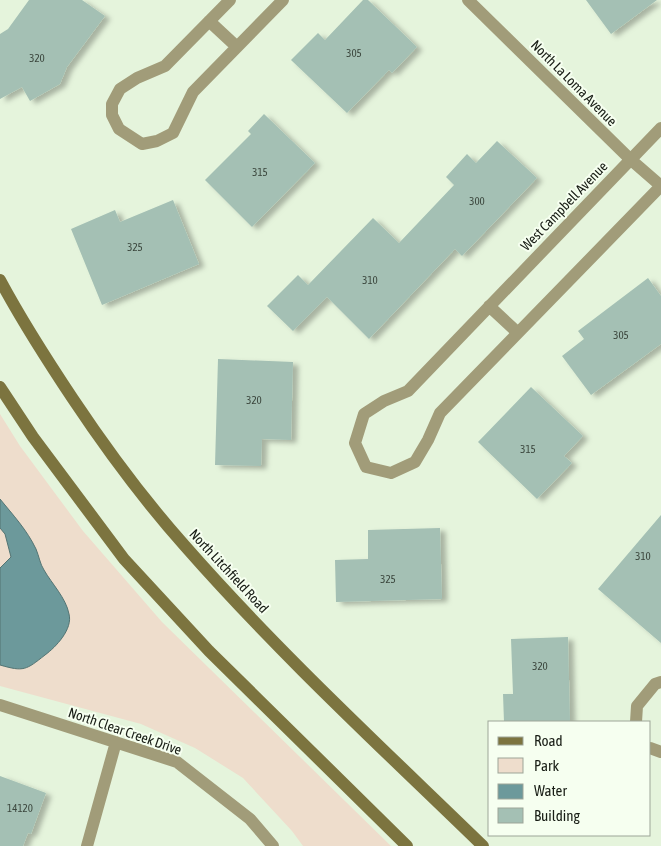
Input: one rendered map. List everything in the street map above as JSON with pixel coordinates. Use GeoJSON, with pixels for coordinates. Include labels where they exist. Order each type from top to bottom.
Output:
{"type":"FeatureCollection","features":[{"type":"Feature","properties":{"kind":"main road","name":"North Litchfield Road"},"geometry":{"type":"LineString","coordinates":[[0,280],[30,332],[102,441],[144,497],[184,545],[263,630],[482,846]]}},
{"type":"Feature","properties":{"kind":"main road"},"geometry":{"type":"LineString","coordinates":[[0,387],[38,444],[124,559],[209,650],[407,846]]}},
{"type":"Feature","properties":{"kind":"street"},"geometry":{"type":"LineString","coordinates":[[230,0],[165,66],[137,78],[120,89],[112,104],[112,115],[119,129],[142,144],[157,141],[173,133],[193,92],[283,0]]}},
{"type":"Feature","properties":{"kind":"street","name":"North La Loma Avenue"},"geometry":{"type":"LineString","coordinates":[[468,0],[630,159],[661,186]]}},
{"type":"Feature","properties":{"kind":"street"},"geometry":{"type":"LineString","coordinates":[[209,21],[237,47]]}},
{"type":"Feature","properties":{"kind":"street","name":"West Campbell Avenue"},"geometry":{"type":"LineString","coordinates":[[661,128],[408,391],[384,401],[364,414],[355,443],[366,467],[391,473],[415,462],[428,440],[440,413],[661,186]]}},
{"type":"Feature","properties":{"kind":"street"},"geometry":{"type":"LineString","coordinates":[[490,306],[518,333]]}},
{"type":"Feature","properties":{"kind":"street"},"geometry":{"type":"LineString","coordinates":[[636,721],[636,706],[655,684],[661,682]]}},
{"type":"Feature","properties":{"kind":"street","name":"North Clear Creek Drive"},"geometry":{"type":"LineString","coordinates":[[0,705],[177,762],[250,818],[273,846]]}},
{"type":"Feature","properties":{"kind":"street"},"geometry":{"type":"LineString","coordinates":[[87,846],[116,742]]}},
{"type":"Feature","properties":{"kind":"green space"},"geometry":{"type":"Polygon","coordinates":[[[0,414],[20,446],[83,531],[162,622],[391,846],[303,846],[292,831],[243,778],[195,748],[141,724],[0,686],[0,414]]]}},
{"type":"Feature","properties":{"kind":"water"},"geometry":{"type":"Polygon","coordinates":[[[0,499],[28,535],[43,568],[62,597],[70,620],[63,637],[49,652],[29,667],[20,669],[0,665],[0,568],[11,557],[5,534],[0,528],[0,499]]]}},
{"type":"Feature","properties":{"kind":"building"},"geometry":{"type":"Polygon","coordinates":[[[29,0],[82,0],[105,16],[67,67],[60,84],[30,101],[22,87],[0,99],[0,34],[8,29],[29,0]]]}},
{"type":"Feature","properties":{"kind":"building"},"geometry":{"type":"Polygon","coordinates":[[[363,0],[368,0],[417,47],[392,73],[389,70],[347,113],[291,60],[318,33],[325,40],[363,0]]]}},
{"type":"Feature","properties":{"kind":"building"},"geometry":{"type":"Polygon","coordinates":[[[586,0],[657,0],[611,34],[586,0]]]}},
{"type":"Feature","properties":{"kind":"building"},"geometry":{"type":"Polygon","coordinates":[[[264,114],[315,163],[252,227],[205,180],[251,134],[248,131],[264,114]]]}},
{"type":"Feature","properties":{"kind":"building"},"geometry":{"type":"Polygon","coordinates":[[[497,141],[537,178],[462,256],[455,249],[369,339],[327,297],[293,331],[267,306],[298,275],[308,285],[373,218],[399,243],[454,185],[446,177],[467,154],[476,163],[497,141]]]}},
{"type":"Feature","properties":{"kind":"building"},"geometry":{"type":"Polygon","coordinates":[[[173,200],[199,264],[102,305],[71,229],[115,210],[120,222],[173,200]]]}},
{"type":"Feature","properties":{"kind":"building"},"geometry":{"type":"Polygon","coordinates":[[[648,278],[661,296],[661,344],[591,395],[562,356],[584,339],[578,331],[648,278]]]}},
{"type":"Feature","properties":{"kind":"building"},"geometry":{"type":"Polygon","coordinates":[[[218,359],[293,362],[291,440],[262,439],[261,466],[215,465],[218,359]]]}},
{"type":"Feature","properties":{"kind":"building"},"geometry":{"type":"Polygon","coordinates":[[[531,387],[583,436],[564,456],[572,463],[537,499],[478,442],[531,387]]]}},
{"type":"Feature","properties":{"kind":"building"},"geometry":{"type":"Polygon","coordinates":[[[661,515],[661,643],[598,589],[661,515]]]}},
{"type":"Feature","properties":{"kind":"building"},"geometry":{"type":"Polygon","coordinates":[[[440,528],[442,599],[336,602],[335,560],[368,559],[368,530],[440,528]]]}},
{"type":"Feature","properties":{"kind":"building"},"geometry":{"type":"Polygon","coordinates":[[[568,637],[570,721],[504,721],[503,694],[513,694],[511,639],[568,637]]]}},
{"type":"Feature","properties":{"kind":"building"},"geometry":{"type":"Polygon","coordinates":[[[0,776],[46,793],[31,834],[28,833],[23,846],[0,846],[0,776]]]}}]}
